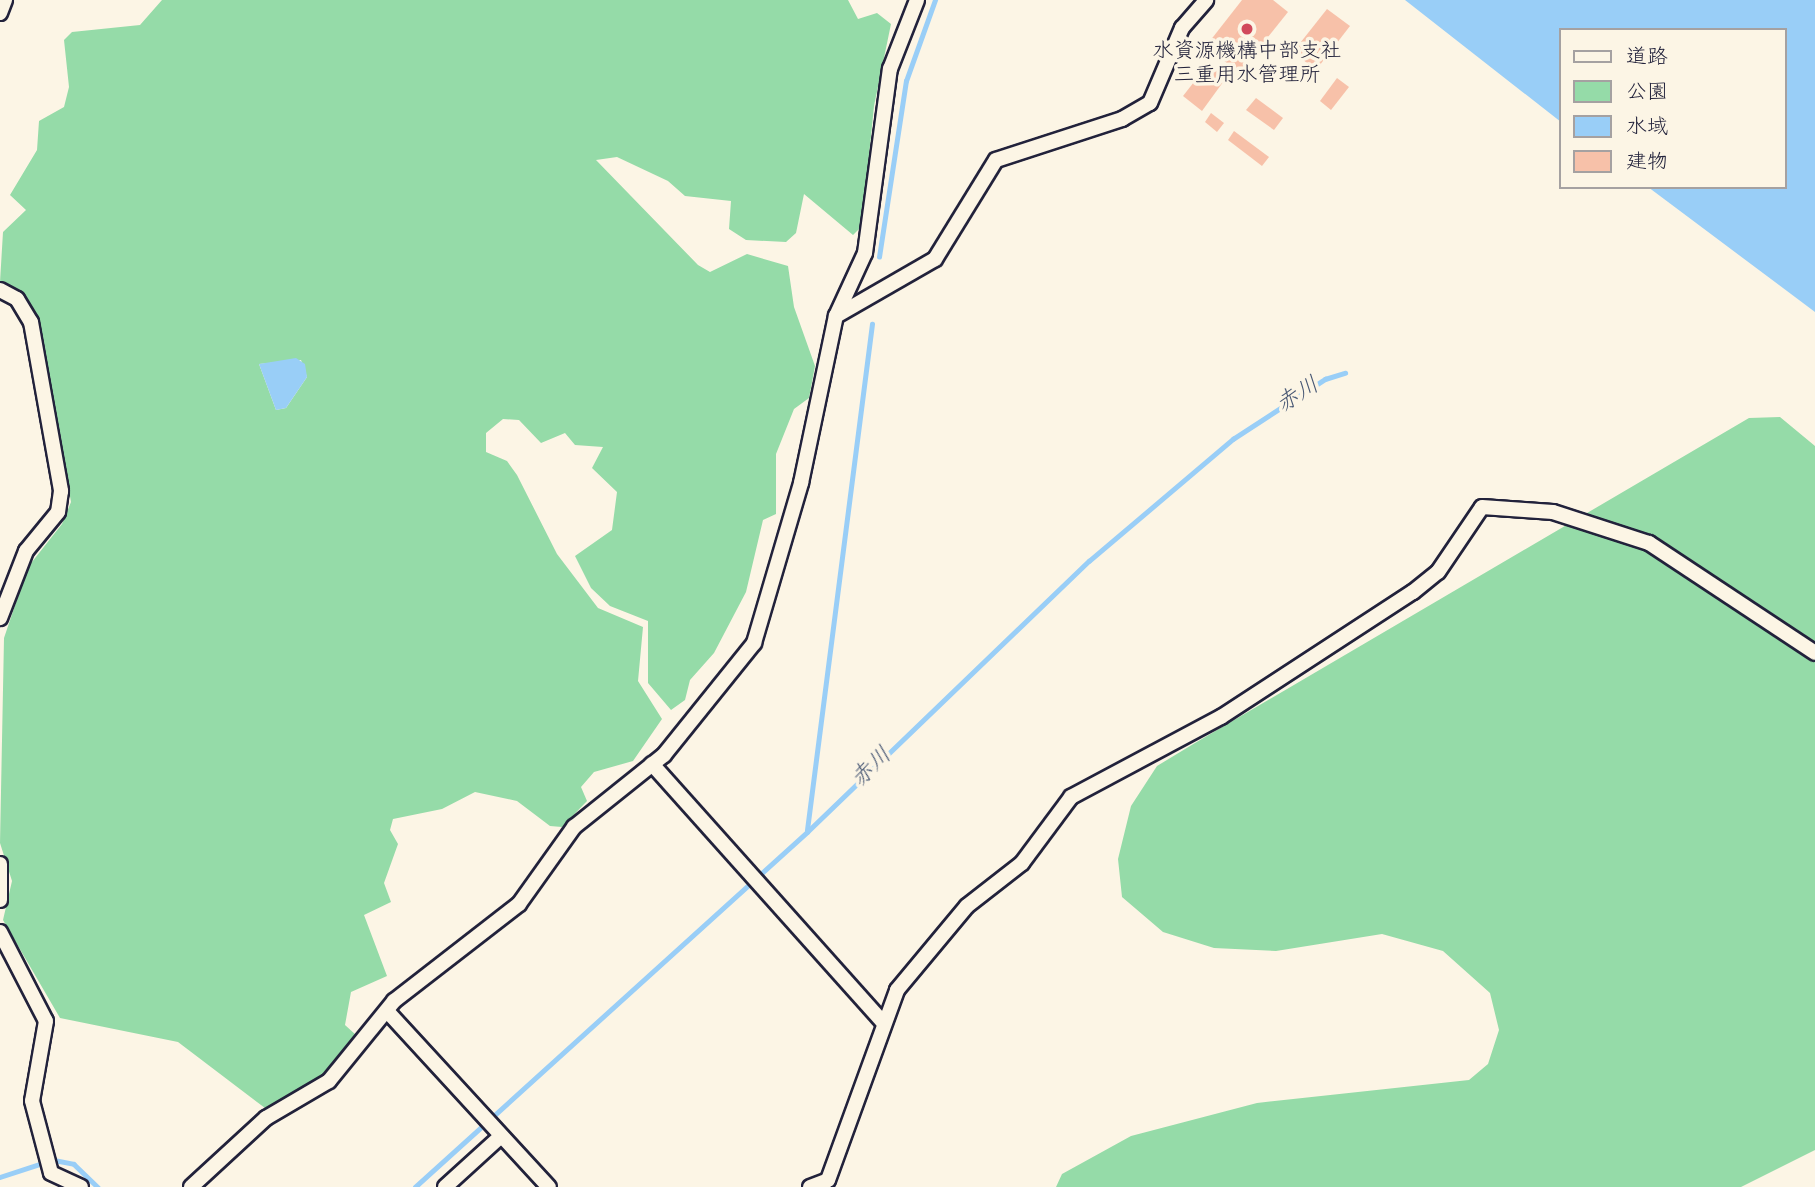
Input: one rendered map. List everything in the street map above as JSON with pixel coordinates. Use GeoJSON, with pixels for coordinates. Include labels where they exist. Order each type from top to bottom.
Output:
{"type":"FeatureCollection","features":[{"type":"Feature","properties":{"kind":"street"},"geometry":{"type":"LineString","coordinates":[[0,13],[5,0]]}},
{"type":"Feature","properties":{"kind":"street"},"geometry":{"type":"LineString","coordinates":[[191,1187],[266,1118],[329,1081],[387,1011],[519,904],[574,827],[652,764],[762,629],[836,316],[865,253],[890,69],[918,0]]}},
{"type":"Feature","properties":{"kind":"street"},"geometry":{"type":"LineString","coordinates":[[836,316],[935,259],[996,160],[1122,119],[1150,103],[1182,28],[1206,0]]}},
{"type":"Feature","properties":{"kind":"street"},"geometry":{"type":"LineString","coordinates":[[0,290],[17,299],[31,322],[61,491],[58,512],[26,551],[0,618]]}},
{"type":"Feature","properties":{"kind":"street"},"geometry":{"type":"LineString","coordinates":[[810,1187],[828,1180],[883,1021],[928,948],[1022,863],[1071,797],[1221,717],[1413,592],[1438,572],[1482,507],[1553,512],[1649,543],[1815,653]]}},
{"type":"Feature","properties":{"kind":"street"},"geometry":{"type":"LineString","coordinates":[[652,764],[883,1021]]}},
{"type":"Feature","properties":{"kind":"street"},"geometry":{"type":"LineString","coordinates":[[0,864],[0,900]]}},
{"type":"Feature","properties":{"kind":"street"},"geometry":{"type":"LineString","coordinates":[[0,932],[46,1021],[32,1101],[51,1173],[81,1187]]}},
{"type":"Feature","properties":{"kind":"street"},"geometry":{"type":"LineString","coordinates":[[387,1011],[549,1187]]}},
{"type":"Feature","properties":{"kind":"street"},"geometry":{"type":"LineString","coordinates":[[445,1187],[498,1133]]}},
{"type":"Feature","properties":{"kind":"green space"},"geometry":{"type":"Polygon","coordinates":[[[162,0],[848,0],[858,19],[877,13],[891,24],[874,106],[862,226],[853,235],[804,194],[796,233],[786,242],[746,240],[729,229],[731,201],[685,196],[668,181],[617,157],[596,160],[698,265],[710,272],[747,254],[788,266],[794,307],[815,366],[809,398],[794,409],[776,454],[776,514],[763,520],[746,592],[714,653],[690,680],[685,700],[671,710],[648,683],[648,621],[610,606],[591,588],[575,556],[612,530],[617,492],[592,468],[603,447],[575,445],[565,433],[541,443],[519,420],[503,419],[486,433],[486,452],[507,461],[517,475],[557,554],[598,608],[643,627],[638,681],[662,719],[633,761],[594,772],[581,787],[587,801],[562,827],[550,826],[517,801],[475,792],[442,809],[393,819],[390,830],[398,844],[384,883],[391,902],[364,915],[387,976],[351,992],[345,1025],[356,1035],[319,1078],[265,1108],[178,1042],[60,1018],[3,920],[12,881],[0,843],[4,638],[28,567],[62,524],[71,502],[39,322],[26,298],[0,282],[3,232],[26,210],[10,195],[37,150],[39,121],[64,107],[69,87],[64,40],[72,32],[140,25],[162,0]],[[301,360],[259,364],[276,410],[286,408],[307,377],[301,360]]]}},
{"type":"Feature","properties":{"kind":"green space"},"geometry":{"type":"Polygon","coordinates":[[[1780,417],[1815,446],[1815,1150],[1741,1187],[1056,1187],[1062,1174],[1131,1136],[1257,1103],[1469,1080],[1488,1064],[1499,1030],[1490,993],[1443,951],[1382,934],[1276,951],[1214,948],[1163,932],[1122,897],[1118,859],[1131,806],[1157,766],[1195,743],[1749,418],[1780,417]]]}},
{"type":"Feature","properties":{"kind":"water"},"geometry":{"type":"Polygon","coordinates":[[[1405,0],[1815,0],[1815,312],[1651,189],[1787,189],[1787,28],[1560,28],[1560,121],[1405,0]]]}},
{"type":"Feature","properties":{"kind":"water"},"geometry":{"type":"Polygon","coordinates":[[[296,358],[305,364],[307,377],[286,408],[276,410],[259,364],[296,358]]]}},
{"type":"Feature","properties":{"kind":"building","name":"水資源機構中部支社 三重用水管理所"},"geometry":{"type":"Polygon","coordinates":[[[1242,0],[1273,0],[1288,12],[1239,73],[1206,46],[1242,0]]]}},
{"type":"Feature","properties":{"kind":"building"},"geometry":{"type":"Polygon","coordinates":[[[1327,9],[1350,26],[1316,70],[1293,52],[1327,9]]]}},
{"type":"Feature","properties":{"kind":"building"},"geometry":{"type":"Polygon","coordinates":[[[1208,64],[1226,78],[1202,111],[1183,96],[1208,64]]]}},
{"type":"Feature","properties":{"kind":"building"},"geometry":{"type":"Polygon","coordinates":[[[1337,78],[1349,87],[1331,110],[1320,101],[1337,78]]]}},
{"type":"Feature","properties":{"kind":"building"},"geometry":{"type":"Polygon","coordinates":[[[1256,98],[1283,118],[1274,130],[1246,110],[1256,98]]]}},
{"type":"Feature","properties":{"kind":"building"},"geometry":{"type":"Polygon","coordinates":[[[1211,113],[1224,123],[1217,132],[1205,122],[1211,113]]]}},
{"type":"Feature","properties":{"kind":"building"},"geometry":{"type":"Polygon","coordinates":[[[1234,131],[1269,157],[1262,166],[1228,140],[1234,131]]]}},
{"type":"Feature","properties":{"kind":"waterway"},"geometry":{"type":"LineString","coordinates":[[879,257],[906,81],[935,0]]}},
{"type":"Feature","properties":{"kind":"waterway"},"geometry":{"type":"LineString","coordinates":[[807,830],[872,324]]}},
{"type":"Feature","properties":{"kind":"waterway","name":"赤川"},"geometry":{"type":"LineString","coordinates":[[415,1187],[807,832],[1089,561],[1233,439],[1325,379],[1345,373]]}},
{"type":"Feature","properties":{"kind":"waterway"},"geometry":{"type":"LineString","coordinates":[[54,1160],[74,1164],[98,1187]]}},
{"type":"Feature","properties":{"kind":"waterway"},"geometry":{"type":"LineString","coordinates":[[0,1177],[38,1165]]}},
{"type":"Feature","properties":{"kind":"place","name":"水資源機構中部支社 三重用水管理所"},"geometry":{"type":"Point","coordinates":[1247,29]}}]}
